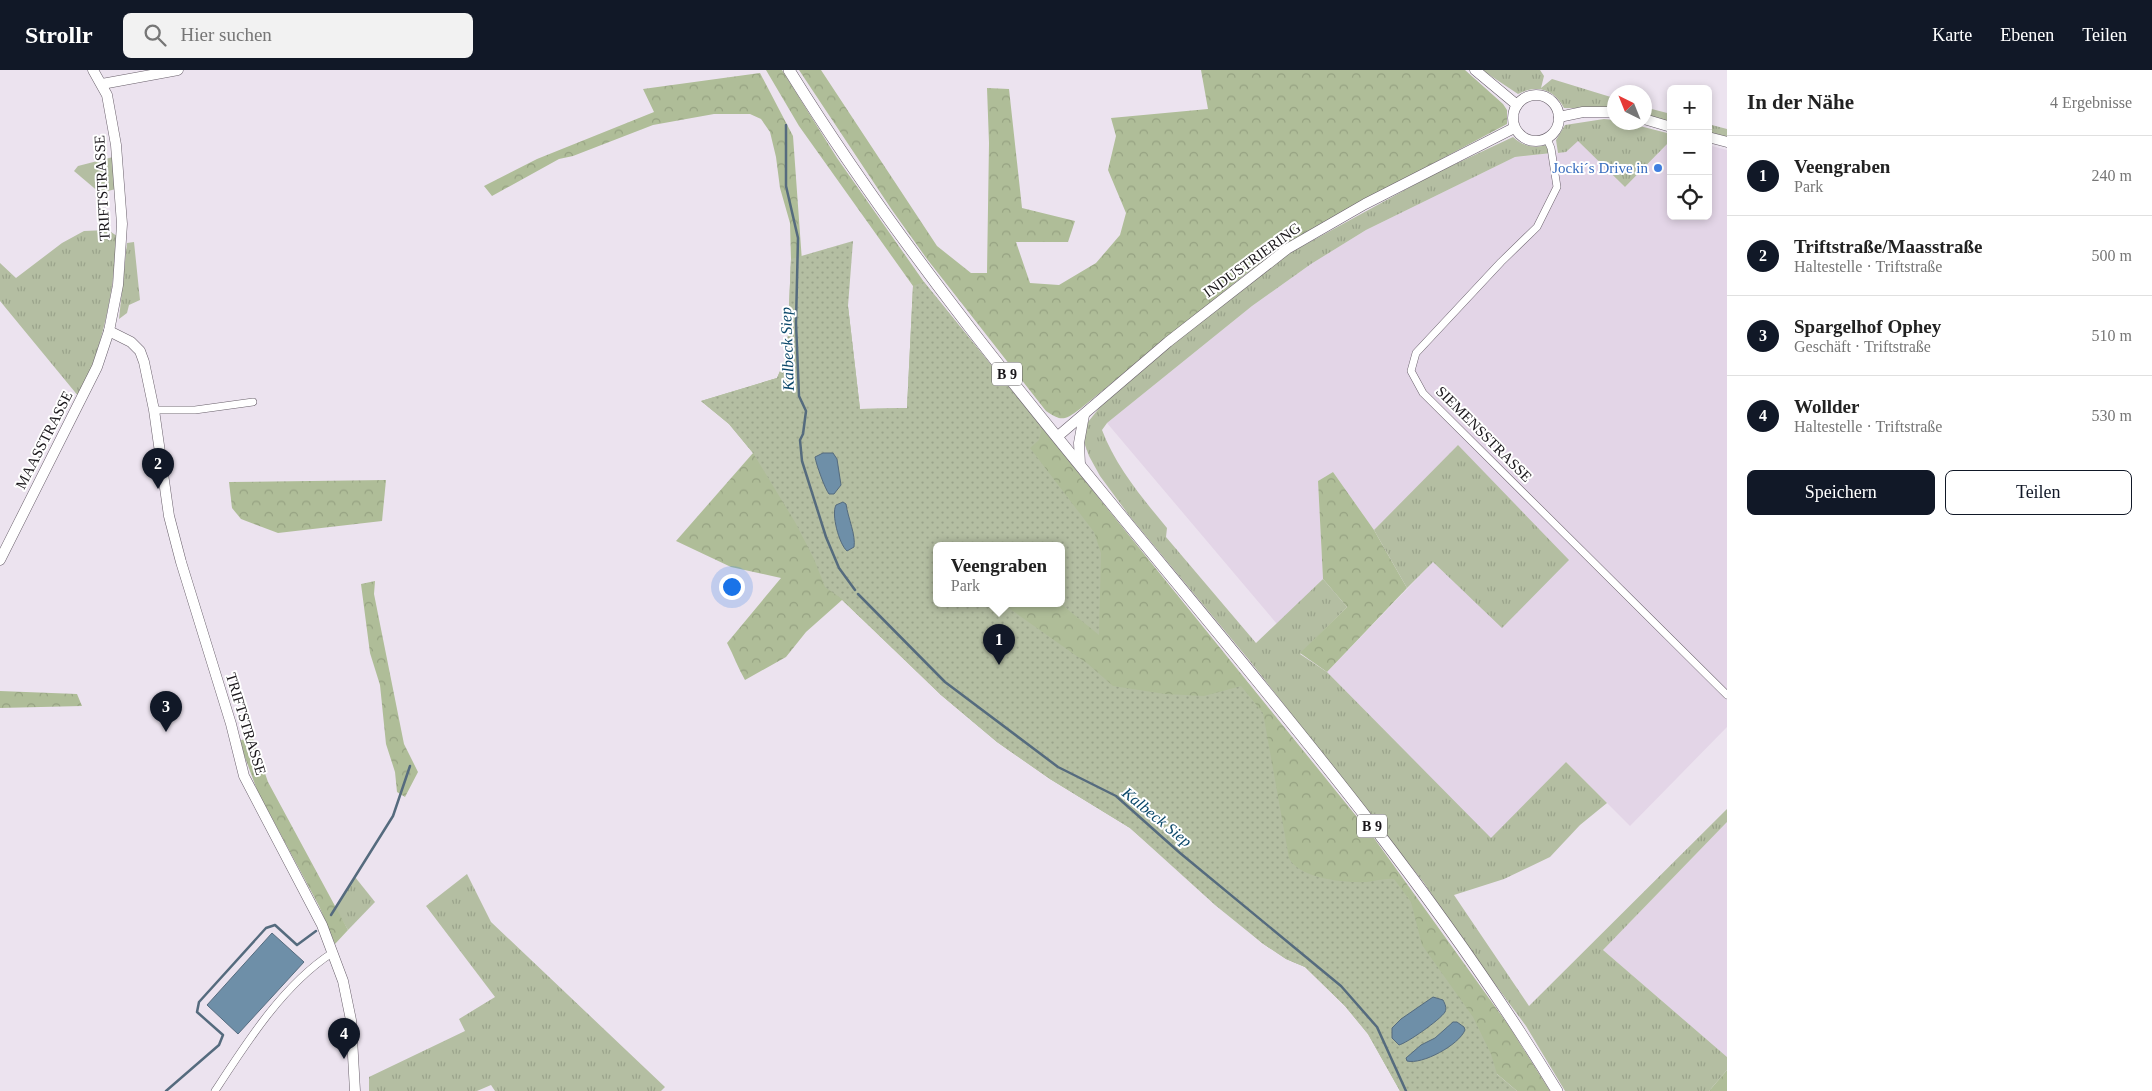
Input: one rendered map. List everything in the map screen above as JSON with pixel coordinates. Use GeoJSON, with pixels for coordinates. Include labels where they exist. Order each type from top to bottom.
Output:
{"type":"FeatureCollection","features":[{"type":"Feature","properties":{"kind":"main road","name":"B 9"},"geometry":{"type":"LineString","coordinates":[[789,70],[867,191],[919,261],[1080,466],[1344,790],[1409,874],[1484,978],[1556,1091]]}},
{"type":"Feature","properties":{"kind":"street","name":"TRIFTSTRASSE"},"geometry":{"type":"LineString","coordinates":[[93,70],[102,84],[112,114],[121,193],[122,224],[118,285],[109,331],[131,342],[140,351],[154,410],[168,516],[231,724],[244,776],[319,918],[349,1001],[355,1091]]}},
{"type":"Feature","properties":{"kind":"street"},"geometry":{"type":"LineString","coordinates":[[102,84],[178,70]]}},
{"type":"Feature","properties":{"kind":"street"},"geometry":{"type":"LineString","coordinates":[[1475,70],[1517,105]]}},
{"type":"Feature","properties":{"kind":"street"},"geometry":{"type":"LineString","coordinates":[[1529,96],[1543,96],[1554,104],[1559,116],[1556,130],[1547,139],[1534,142],[1522,138],[1514,128],[1512,115],[1517,105],[1529,96]]}},
{"type":"Feature","properties":{"kind":"street"},"geometry":{"type":"LineString","coordinates":[[1559,116],[1583,112],[1607,112]]}},
{"type":"Feature","properties":{"kind":"street"},"geometry":{"type":"LineString","coordinates":[[1652,122],[1667,125]]}},
{"type":"Feature","properties":{"kind":"street","name":"INDUSTRIERING"},"geometry":{"type":"LineString","coordinates":[[1057,437],[1168,342],[1287,249],[1365,204],[1514,128]]}},
{"type":"Feature","properties":{"kind":"street"},"geometry":{"type":"LineString","coordinates":[[1712,138],[1727,142]]}},
{"type":"Feature","properties":{"kind":"street","name":"SIEMENSSTRASSE"},"geometry":{"type":"LineString","coordinates":[[1547,139],[1551,148],[1557,187],[1537,227],[1501,262],[1416,353],[1411,371],[1423,392],[1727,695]]}},
{"type":"Feature","properties":{"kind":"street","name":"MAASSTRASSE"},"geometry":{"type":"LineString","coordinates":[[0,560],[89,383],[109,331]]}},
{"type":"Feature","properties":{"kind":"street"},"geometry":{"type":"LineString","coordinates":[[154,410],[195,410],[253,402]]}},
{"type":"Feature","properties":{"kind":"street"},"geometry":{"type":"LineString","coordinates":[[1080,466],[1078,443],[1084,414]]}},
{"type":"Feature","properties":{"kind":"street"},"geometry":{"type":"LineString","coordinates":[[215,1091],[262,1022],[312,967],[332,953]]}},
{"type":"Feature","properties":{"kind":"shaded area"},"geometry":{"type":"Polygon","coordinates":[[[1578,140],[1625,187],[1667,144],[1667,220],[1712,220],[1712,146],[1727,150],[1727,727],[1630,826],[1566,762],[1491,839],[1327,672],[1433,562],[1502,627],[1458,446],[1374,530],[1333,472],[1318,481],[1323,579],[1277,624],[1107,423],[1252,306],[1311,264],[1366,230],[1515,157],[1566,152],[1578,140]]]}},
{"type":"Feature","properties":{"kind":"shaded area"},"geometry":{"type":"Polygon","coordinates":[[[1727,822],[1727,1057],[1603,950],[1727,822]]]}},
{"type":"Feature","properties":{"kind":"green space"},"geometry":{"type":"Polygon","coordinates":[[[766,70],[782,70],[837,158],[924,282],[1374,838],[1509,1026],[1550,1091],[1517,1091],[1497,1074],[1400,1091],[1368,1034],[1345,1006],[1305,967],[1286,959],[1262,943],[1130,828],[1050,779],[997,742],[941,695],[842,600],[806,632],[786,657],[745,680],[727,643],[781,578],[731,567],[676,541],[753,453],[729,424],[701,401],[777,378],[787,355],[791,259],[790,223],[780,188],[776,157],[770,132],[761,119],[750,114],[714,114],[653,125],[573,156],[559,159],[492,196],[484,186],[537,159],[654,112],[643,89],[760,73],[793,136],[806,317],[848,306],[860,409],[907,408],[913,286],[799,126],[766,70]]]}},
{"type":"Feature","properties":{"kind":"green space"},"geometry":{"type":"Polygon","coordinates":[[[799,70],[821,70],[937,246],[971,273],[987,273],[989,143],[987,88],[1009,89],[1022,208],[1075,221],[1068,242],[1016,242],[1030,283],[1059,285],[1096,263],[1120,235],[1126,213],[1108,170],[1116,136],[1111,118],[1208,109],[1201,70],[1465,70],[1503,104],[1507,110],[1507,124],[1336,215],[1247,273],[1071,416],[1060,418],[1046,411],[927,259],[892,210],[799,70]]]}},
{"type":"Feature","properties":{"kind":"green space"},"geometry":{"type":"Polygon","coordinates":[[[1482,70],[1540,70],[1544,76],[1541,88],[1552,79],[1607,96],[1607,109],[1564,108],[1555,96],[1544,90],[1532,89],[1518,94],[1482,70]]]}},
{"type":"Feature","properties":{"kind":"green space"},"geometry":{"type":"Polygon","coordinates":[[[1652,109],[1667,113],[1667,123],[1652,119],[1652,109]]]}},
{"type":"Feature","properties":{"kind":"green space"},"geometry":{"type":"Polygon","coordinates":[[[1607,119],[1607,130],[1652,129],[1667,133],[1667,144],[1625,187],[1578,141],[1566,152],[1558,153],[1556,140],[1565,125],[1607,119]]]}},
{"type":"Feature","properties":{"kind":"green space"},"geometry":{"type":"Polygon","coordinates":[[[1712,125],[1727,129],[1727,140],[1712,135],[1712,125]]]}},
{"type":"Feature","properties":{"kind":"green space"},"geometry":{"type":"Polygon","coordinates":[[[1513,137],[1521,143],[1530,146],[1549,144],[1552,153],[1515,157],[1366,230],[1311,264],[1252,306],[1107,423],[1102,430],[1122,470],[1167,528],[1166,537],[1256,643],[1323,579],[1347,607],[1300,654],[1327,672],[1491,838],[1566,762],[1607,803],[1580,825],[1550,857],[1504,879],[1454,895],[1529,1006],[1727,809],[1727,822],[1603,950],[1727,1057],[1727,1070],[1709,1091],[1565,1091],[1526,1026],[1472,953],[1424,883],[1249,660],[1131,518],[1100,476],[1089,456],[1082,437],[1084,427],[1100,407],[1183,334],[1288,254],[1434,174],[1513,137]]]}},
{"type":"Feature","properties":{"kind":"green space"},"geometry":{"type":"Polygon","coordinates":[[[113,157],[116,189],[100,193],[74,171],[78,166],[113,157]]]}},
{"type":"Feature","properties":{"kind":"green space"},"geometry":{"type":"Polygon","coordinates":[[[108,230],[117,236],[110,298],[101,339],[79,397],[0,301],[0,263],[16,278],[62,243],[84,231],[108,230]]]}},
{"type":"Feature","properties":{"kind":"green space"},"geometry":{"type":"Polygon","coordinates":[[[853,241],[848,306],[860,409],[907,408],[913,286],[924,282],[1042,428],[1039,440],[1030,448],[1094,532],[1101,553],[1099,635],[1065,607],[1065,542],[933,542],[933,607],[1007,607],[1088,664],[1113,686],[1165,694],[1204,696],[1241,686],[1263,713],[1289,858],[1302,871],[1324,878],[1358,882],[1394,879],[1411,902],[1422,945],[1473,1017],[1491,1054],[1497,1074],[1517,1091],[1400,1091],[1368,1034],[1345,1006],[1305,967],[1286,959],[1262,943],[1215,905],[1130,828],[1050,779],[997,742],[941,695],[842,599],[825,587],[814,559],[795,522],[753,453],[729,424],[701,401],[777,378],[787,355],[791,259],[853,241]]]}},
{"type":"Feature","properties":{"kind":"green space"},"geometry":{"type":"Polygon","coordinates":[[[134,242],[140,300],[129,305],[127,313],[119,319],[127,243],[134,242]]]}},
{"type":"Feature","properties":{"kind":"green space"},"geometry":{"type":"Polygon","coordinates":[[[1458,445],[1569,560],[1502,628],[1433,562],[1407,588],[1374,530],[1458,445]]]}},
{"type":"Feature","properties":{"kind":"green space"},"geometry":{"type":"Polygon","coordinates":[[[1333,472],[1374,530],[1407,588],[1327,672],[1300,653],[1347,607],[1323,579],[1318,481],[1333,472]]]}},
{"type":"Feature","properties":{"kind":"green space"},"geometry":{"type":"Polygon","coordinates":[[[386,480],[382,521],[278,533],[241,519],[232,508],[229,482],[386,480]]]}},
{"type":"Feature","properties":{"kind":"green space"},"geometry":{"type":"Polygon","coordinates":[[[375,581],[374,594],[404,744],[418,772],[405,797],[397,792],[395,772],[386,744],[380,685],[370,653],[361,584],[375,581]]]}},
{"type":"Feature","properties":{"kind":"green space"},"geometry":{"type":"Polygon","coordinates":[[[0,691],[77,694],[82,706],[0,708],[0,691]]]}},
{"type":"Feature","properties":{"kind":"green space"},"geometry":{"type":"Polygon","coordinates":[[[252,736],[268,782],[348,930],[335,944],[319,906],[257,790],[239,741],[252,736]]]}},
{"type":"Feature","properties":{"kind":"green space"},"geometry":{"type":"Polygon","coordinates":[[[467,874],[491,922],[665,1087],[661,1091],[495,1091],[491,1085],[477,1091],[369,1091],[369,1077],[465,1031],[459,1019],[495,997],[426,906],[467,874]]]}},
{"type":"Feature","properties":{"kind":"green space"},"geometry":{"type":"Polygon","coordinates":[[[355,877],[375,902],[348,930],[335,908],[355,877]]]}},
{"type":"Feature","properties":{"kind":"green space"},"geometry":{"type":"Polygon","coordinates":[[[1727,1070],[1727,1091],[1709,1091],[1727,1070]]]}},
{"type":"Feature","properties":{"kind":"water"},"geometry":{"type":"Polygon","coordinates":[[[823,453],[833,453],[837,459],[841,485],[834,494],[829,494],[827,491],[815,457],[823,453]]]}},
{"type":"Feature","properties":{"kind":"water"},"geometry":{"type":"Polygon","coordinates":[[[843,502],[846,504],[854,542],[854,547],[847,551],[839,536],[834,515],[836,505],[843,502]]]}},
{"type":"Feature","properties":{"kind":"water"},"geometry":{"type":"Polygon","coordinates":[[[272,933],[304,962],[238,1034],[207,1005],[272,933]]]}},
{"type":"Feature","properties":{"kind":"water"},"geometry":{"type":"Polygon","coordinates":[[[1433,997],[1443,1000],[1446,1008],[1445,1012],[1423,1031],[1399,1045],[1392,1038],[1392,1028],[1401,1019],[1433,997]]]}},
{"type":"Feature","properties":{"kind":"water"},"geometry":{"type":"Polygon","coordinates":[[[1453,1022],[1457,1022],[1465,1030],[1456,1042],[1430,1057],[1422,1060],[1407,1061],[1406,1058],[1421,1045],[1435,1038],[1453,1022]]]}},
{"type":"Feature","properties":{"kind":"waterway","name":"Kalbeck Siep"},"geometry":{"type":"LineString","coordinates":[[786,125],[786,186],[798,238],[796,323],[799,396],[806,411],[803,434],[800,440],[802,461],[826,537],[839,568],[855,590]]}},
{"type":"Feature","properties":{"kind":"waterway","name":"Kalbeck Siep"},"geometry":{"type":"LineString","coordinates":[[858,594],[945,682],[1058,767],[1116,796],[1180,853],[1341,986],[1377,1027],[1406,1091]]}},
{"type":"Feature","properties":{"kind":"waterway"},"geometry":{"type":"LineString","coordinates":[[331,915],[393,816],[410,766]]}},
{"type":"Feature","properties":{"kind":"waterway"},"geometry":{"type":"LineString","coordinates":[[166,1091],[219,1045],[223,1035],[197,1012],[199,1002],[266,928],[275,925],[297,945],[316,931]]}},
{"type":"Feature","properties":{"kind":"place","name":"Jocki´s Drive in"},"geometry":{"type":"Point","coordinates":[1658,168]}},
{"type":"Feature","properties":{"kind":"place","name":"Triftstraße/Maasstraße"},"geometry":{"type":"Point","coordinates":[158,489]}},
{"type":"Feature","properties":{"kind":"place","name":"Veengraben"},"geometry":{"type":"Point","coordinates":[999,665]}},
{"type":"Feature","properties":{"kind":"place","name":"Spargelhof Ophey"},"geometry":{"type":"Point","coordinates":[166,732]}},
{"type":"Feature","properties":{"kind":"place","name":"Wollder"},"geometry":{"type":"Point","coordinates":[344,1059]}}]}
